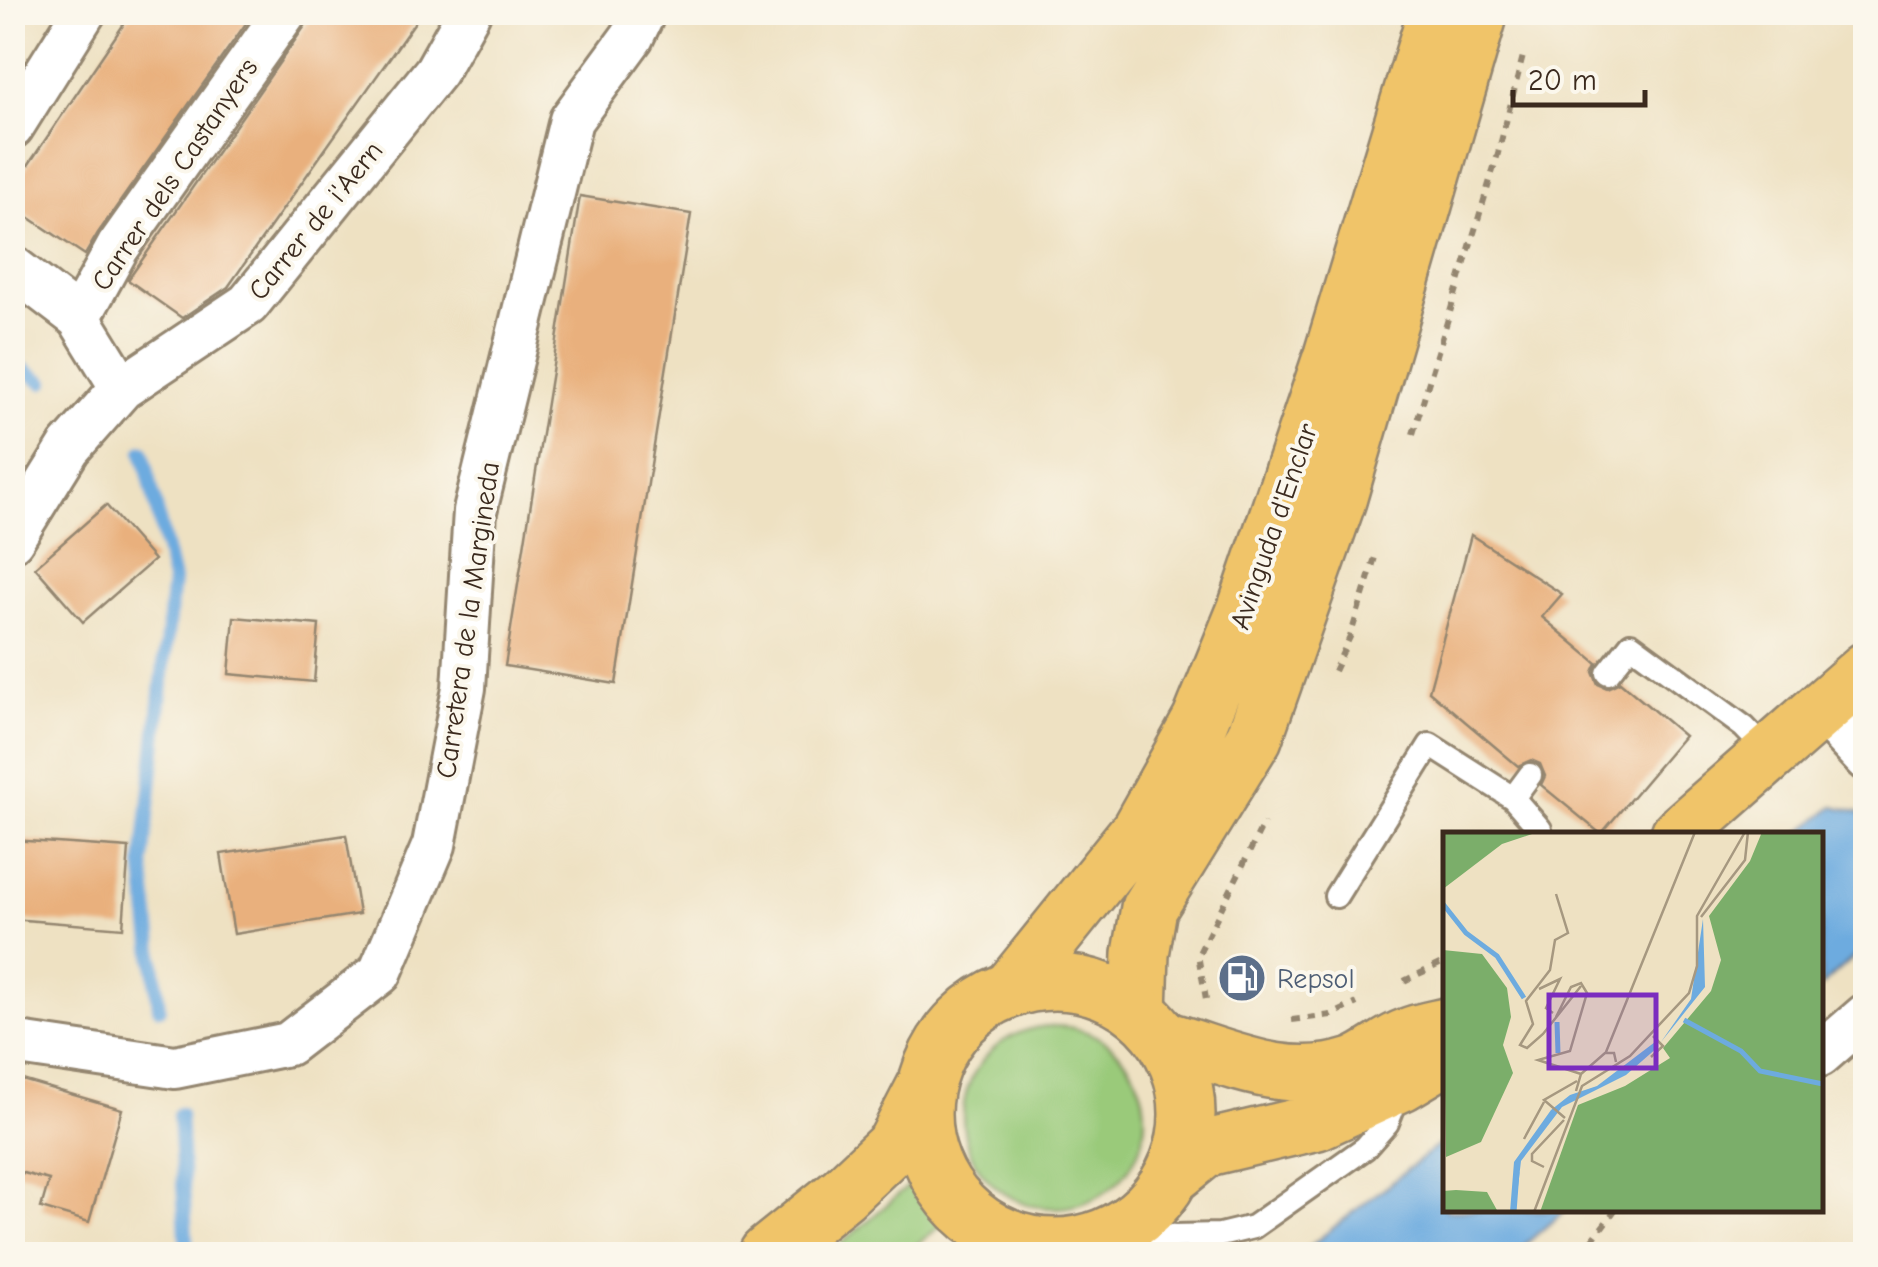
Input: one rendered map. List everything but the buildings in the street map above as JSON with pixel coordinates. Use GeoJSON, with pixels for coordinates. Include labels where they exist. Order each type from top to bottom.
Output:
{"type":"FeatureCollection","features":[{"type":"Feature","properties":{"kind":"main road","name":"Avinguda d'Enclar"},"geometry":{"type":"LineString","coordinates":[[1010,990],[1139,830],[1200,721],[1246,608],[1326,373],[1436,12]]}},
{"type":"Feature","properties":{"kind":"main road","name":"Avinguda d'Enclar"},"geometry":{"type":"LineString","coordinates":[[1151,1026],[1141,954],[1150,908],[1254,738],[1338,500],[1480,12]]}},
{"type":"Feature","properties":{"kind":"main road"},"geometry":{"type":"LineString","coordinates":[[1682,832],[1866,670]]}},
{"type":"Feature","properties":{"kind":"main road"},"geometry":{"type":"LineString","coordinates":[[767,1254],[843,1193],[895,1144],[938,1053],[956,1026],[980,1004],[1010,990],[1044,982],[1077,984],[1110,994],[1151,1026],[1248,1068],[1314,1074],[1356,1065],[1406,1036],[1443,1027]]}},
{"type":"Feature","properties":{"kind":"main road"},"geometry":{"type":"LineString","coordinates":[[926,1084],[924,1133],[940,1180],[972,1217],[1001,1234],[1011,1249],[1083,1243],[1118,1230],[1149,1207],[1171,1176],[1184,1142],[1187,1106],[1180,1071],[1151,1026]]}},
{"type":"Feature","properties":{"kind":"main road"},"geometry":{"type":"LineString","coordinates":[[1171,1176],[1208,1148],[1317,1122],[1402,1084],[1432,1065],[1443,1044]]}},
{"type":"Feature","properties":{"kind":"street"},"geometry":{"type":"LineString","coordinates":[[12,126],[84,12]]}},
{"type":"Feature","properties":{"kind":"street","name":"Carrer dels Castanyers"},"geometry":{"type":"LineString","coordinates":[[122,388],[78,318],[118,246],[285,12]]}},
{"type":"Feature","properties":{"kind":"street","name":"Carrer de i'Aern"},"geometry":{"type":"LineString","coordinates":[[12,540],[69,448],[122,388],[248,304],[436,71],[469,12]]}},
{"type":"Feature","properties":{"kind":"street","name":"Carretera de la Margineda"},"geometry":{"type":"LineString","coordinates":[[12,1043],[175,1067],[288,1044],[380,974],[434,845],[464,688],[476,511],[570,120],[632,37],[644,12]]}},
{"type":"Feature","properties":{"kind":"street"},"geometry":{"type":"LineString","coordinates":[[12,267],[78,318]]}},
{"type":"Feature","properties":{"kind":"street"},"geometry":{"type":"LineString","coordinates":[[1821,711],[1866,759]]}},
{"type":"Feature","properties":{"kind":"street"},"geometry":{"type":"LineString","coordinates":[[1823,1052],[1866,1015]]}},
{"type":"Feature","properties":{"kind":"lane"},"geometry":{"type":"LineString","coordinates":[[1608,673],[1631,644],[1744,727],[1770,755]]}},
{"type":"Feature","properties":{"kind":"lane"},"geometry":{"type":"LineString","coordinates":[[1336,896],[1430,745],[1513,798],[1540,829],[1538,832]]}},
{"type":"Feature","properties":{"kind":"lane"},"geometry":{"type":"LineString","coordinates":[[1513,798],[1530,776]]}},
{"type":"Feature","properties":{"kind":"lane"},"geometry":{"type":"LineString","coordinates":[[1118,1230],[1175,1236],[1220,1235],[1253,1227],[1366,1148],[1387,1122],[1402,1084]]}},
{"type":"Feature","properties":{"kind":"path"},"geometry":{"type":"LineString","coordinates":[[1409,450],[1497,157],[1525,49]]}},
{"type":"Feature","properties":{"kind":"path"},"geometry":{"type":"LineString","coordinates":[[1327,686],[1350,636],[1380,543]]}},
{"type":"Feature","properties":{"kind":"path"},"geometry":{"type":"LineString","coordinates":[[1216,1008],[1205,998],[1198,955],[1266,820]]}},
{"type":"Feature","properties":{"kind":"path"},"geometry":{"type":"LineString","coordinates":[[1394,986],[1443,962]]}},
{"type":"Feature","properties":{"kind":"path"},"geometry":{"type":"LineString","coordinates":[[1275,1022],[1331,1015],[1362,1000]]}},
{"type":"Feature","properties":{"kind":"path"},"geometry":{"type":"LineString","coordinates":[[1582,1254],[1614,1212]]}},
{"type":"Feature","properties":{"kind":"green space"},"geometry":{"type":"Polygon","coordinates":[[[1054,1026],[1089,1033],[1119,1052],[1138,1082],[1145,1117],[1138,1152],[1119,1182],[1089,1201],[1054,1208],[1019,1201],[989,1182],[970,1152],[963,1117],[970,1082],[989,1052],[1019,1033],[1054,1026]]]}},
{"type":"Feature","properties":{"kind":"green space"},"geometry":{"type":"Polygon","coordinates":[[[911,1184],[946,1222],[904,1254],[829,1254],[911,1184]]]}},
{"type":"Feature","properties":{"kind":"water"},"geometry":{"type":"Polygon","coordinates":[[[1834,806],[1859,812],[1865,820],[1865,947],[1823,985],[1823,832],[1801,832],[1834,806]]]}},
{"type":"Feature","properties":{"kind":"water"},"geometry":{"type":"Polygon","coordinates":[[[1443,1142],[1443,1212],[1563,1212],[1514,1254],[1300,1254],[1443,1142]]]}},
{"type":"Feature","properties":{"kind":"waterway"},"geometry":{"type":"LineString","coordinates":[[12,362],[43,382]]}},
{"type":"Feature","properties":{"kind":"waterway"},"geometry":{"type":"LineString","coordinates":[[143,451],[173,580],[143,863],[159,1008]]}},
{"type":"Feature","properties":{"kind":"waterway"},"geometry":{"type":"LineString","coordinates":[[179,1114],[187,1254]]}},
{"type":"Feature","properties":{"kind":"place","name":"Repsol"},"geometry":{"type":"Point","coordinates":[1242,978]}}]}
